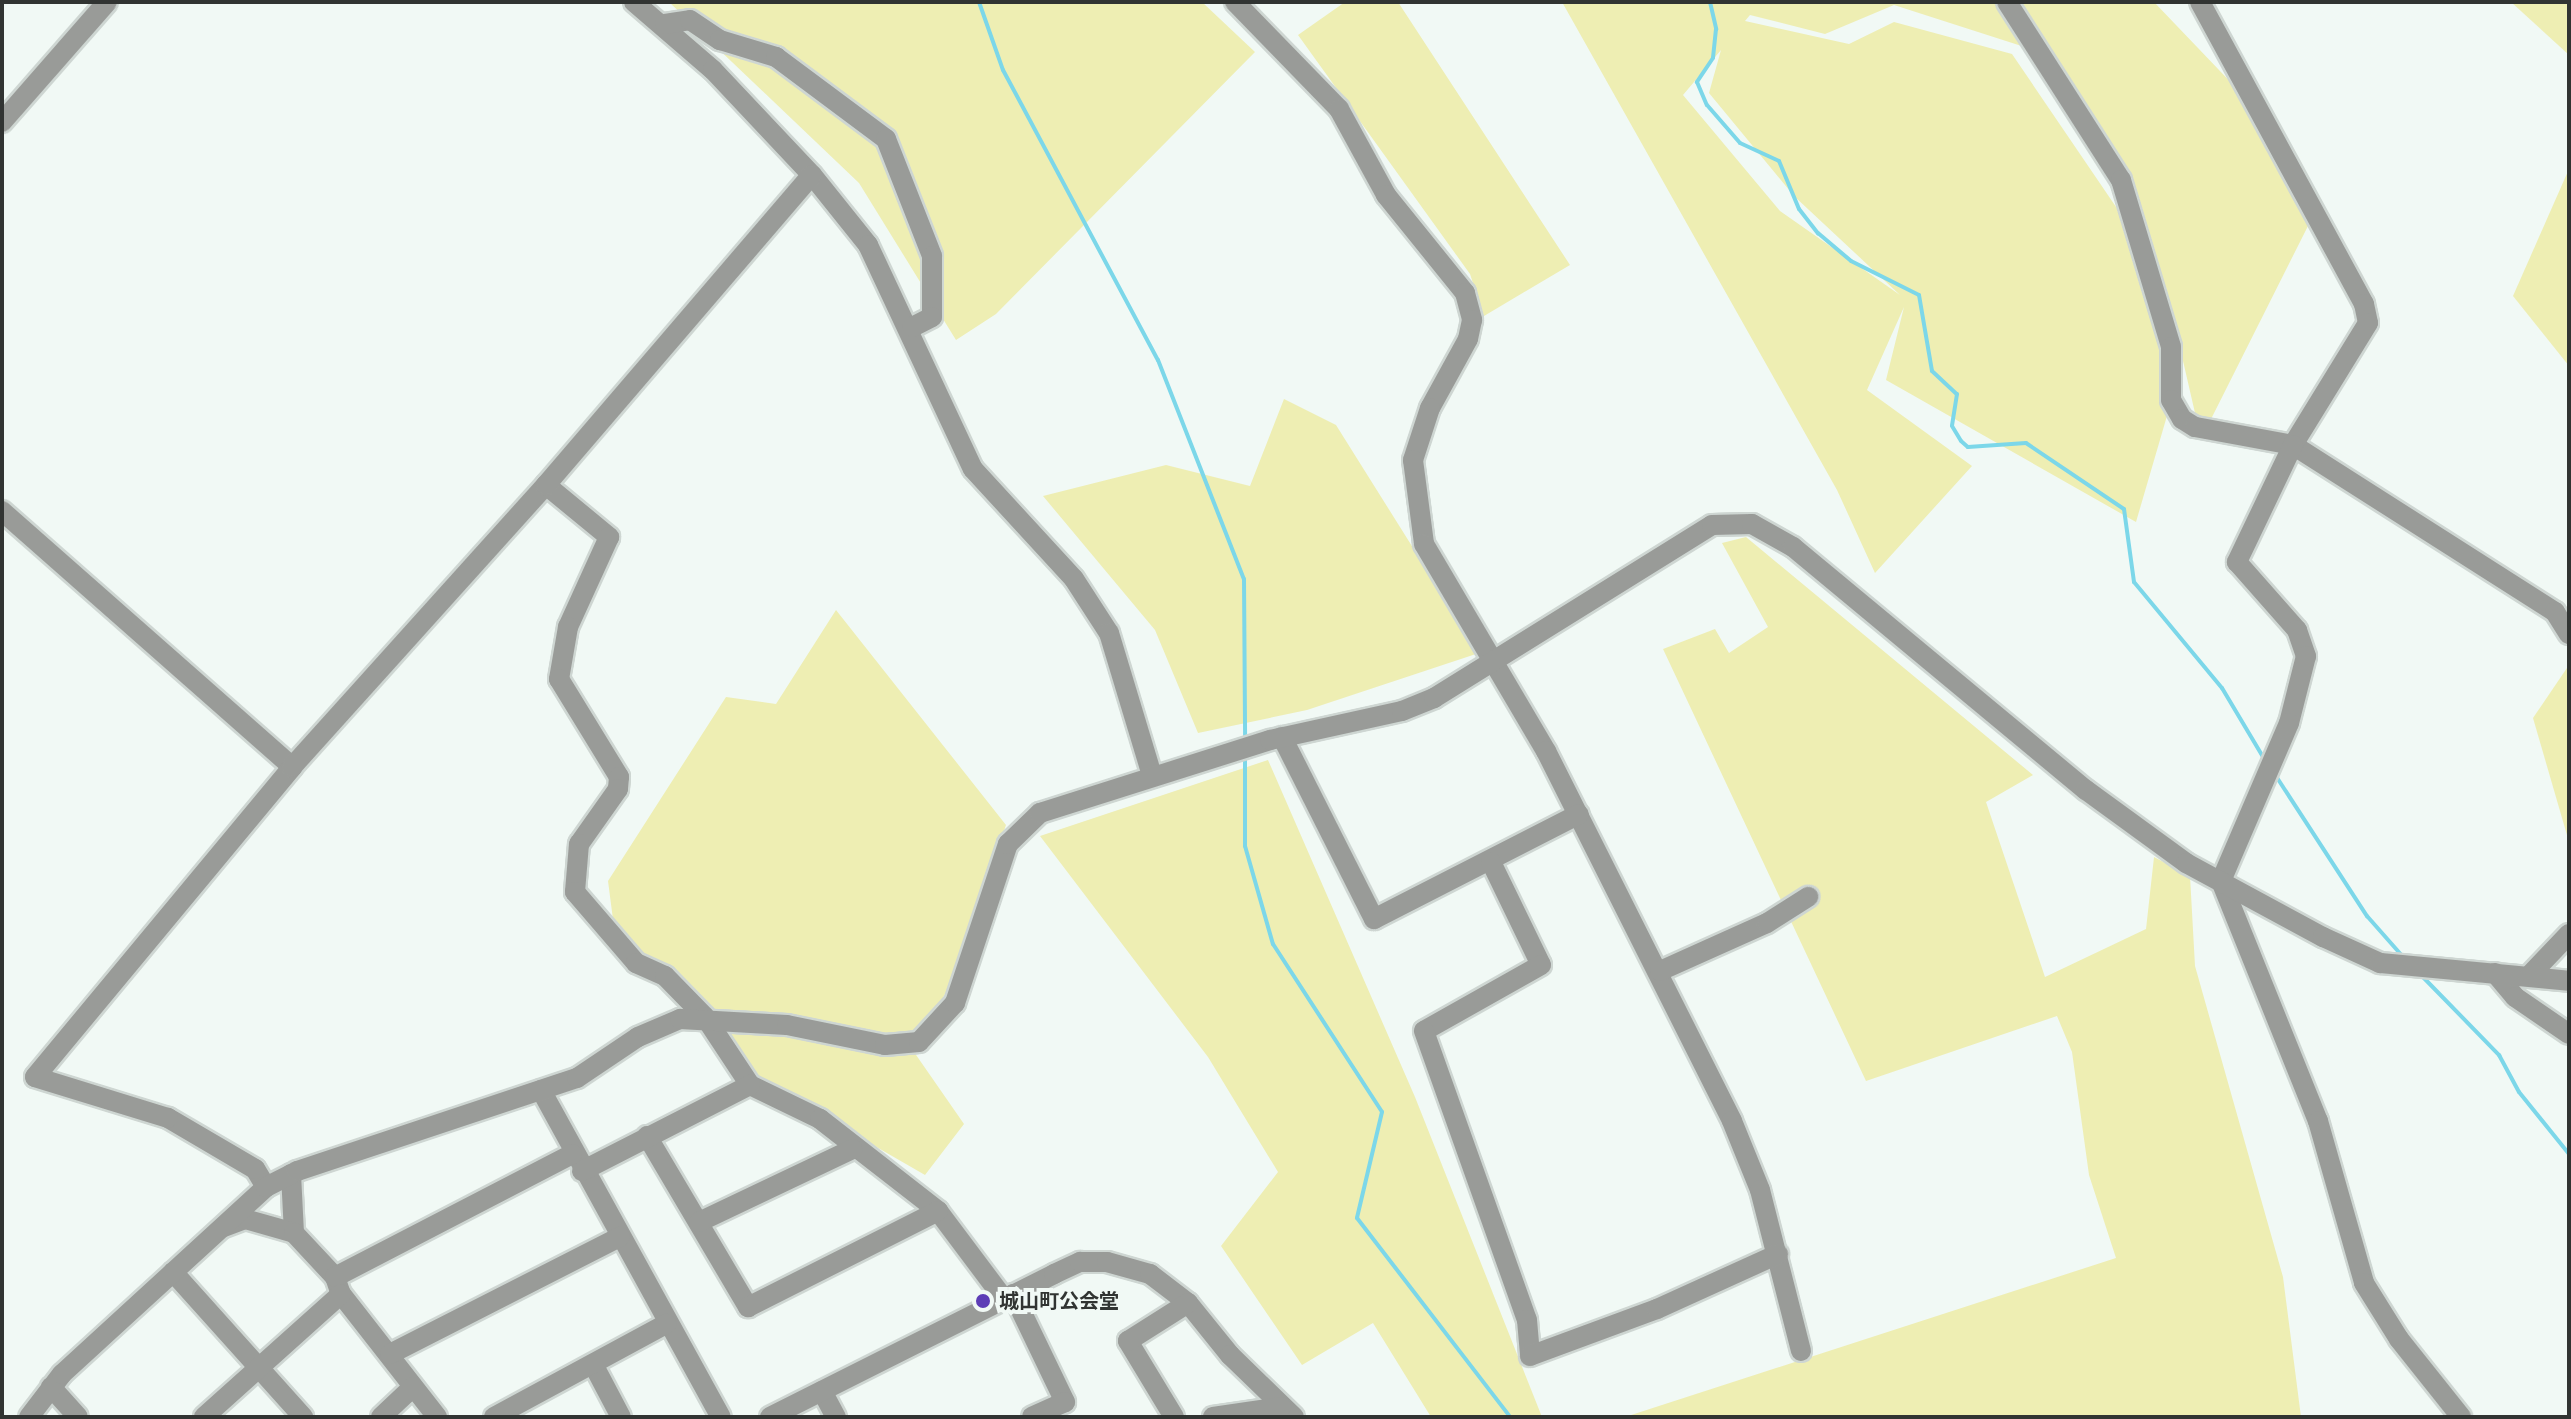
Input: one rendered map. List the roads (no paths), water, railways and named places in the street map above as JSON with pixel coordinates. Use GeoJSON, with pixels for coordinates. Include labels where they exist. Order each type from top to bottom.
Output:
{"type":"FeatureCollection","features":[{"type":"Feature","properties":{"kind":"street"},"geometry":{"type":"LineString","coordinates":[[2,122],[107,2]]}},
{"type":"Feature","properties":{"kind":"street"},"geometry":{"type":"LineString","coordinates":[[634,2],[665,24],[812,175],[868,245],[912,327],[973,469],[1074,579],[1109,633],[1152,775]]}},
{"type":"Feature","properties":{"kind":"street"},"geometry":{"type":"LineString","coordinates":[[1235,2],[1339,109],[1386,195],[1456,278],[1470,305],[1468,339],[1417,440],[1411,480],[1431,562],[1493,661],[1579,814],[1660,971],[1760,1190],[1801,1351]]}},
{"type":"Feature","properties":{"kind":"street"},"geometry":{"type":"LineString","coordinates":[[2007,2],[2121,180],[2171,347],[2171,400],[2182,419],[2195,427],[2293,445],[2555,612],[2569,634]]}},
{"type":"Feature","properties":{"kind":"street"},"geometry":{"type":"LineString","coordinates":[[2200,2],[2364,304],[2368,323],[2293,445],[2237,562],[2297,630],[2306,656],[2304,679],[2221,881],[2318,1121],[2364,1283],[2399,1339],[2461,1417]]}},
{"type":"Feature","properties":{"kind":"street"},"geometry":{"type":"LineString","coordinates":[[665,24],[690,20],[720,40],[776,57],[886,139],[932,256],[932,317],[912,327]]}},
{"type":"Feature","properties":{"kind":"street"},"geometry":{"type":"LineString","coordinates":[[266,1187],[255,1169],[168,1118],[35,1077],[292,767],[546,485],[812,175]]}},
{"type":"Feature","properties":{"kind":"street"},"geometry":{"type":"LineString","coordinates":[[546,485],[609,537],[568,627],[559,679],[619,777],[618,789],[579,844],[575,892],[636,963],[665,976],[705,1017],[750,1085],[820,1119],[853,1149],[938,1211],[1008,1297],[1065,1402],[1032,1417]]}},
{"type":"Feature","properties":{"kind":"street"},"geometry":{"type":"LineString","coordinates":[[2,511],[292,767]]}},
{"type":"Feature","properties":{"kind":"street"},"geometry":{"type":"LineString","coordinates":[[29,1417],[51,1387],[213,1232],[266,1187],[291,1174],[577,1078],[664,1024],[705,1017],[885,1045],[919,1042],[955,1003],[1008,844],[1020,827],[1040,813],[1276,738],[1402,711],[1493,661],[1712,525],[1752,524],[1793,547],[2086,790],[2186,863],[2380,963],[2569,981]]}},
{"type":"Feature","properties":{"kind":"street"},"geometry":{"type":"LineString","coordinates":[[1276,738],[1374,919],[1491,862],[1579,814]]}},
{"type":"Feature","properties":{"kind":"street"},"geometry":{"type":"LineString","coordinates":[[1491,862],[1541,965],[1424,1031],[1527,1320],[1530,1356],[1657,1309],[1778,1254]]}},
{"type":"Feature","properties":{"kind":"street"},"geometry":{"type":"LineString","coordinates":[[1660,971],[1767,923],[1808,897]]}},
{"type":"Feature","properties":{"kind":"street"},"geometry":{"type":"LineString","coordinates":[[2529,976],[2569,934]]}},
{"type":"Feature","properties":{"kind":"street"},"geometry":{"type":"LineString","coordinates":[[2495,973],[2515,997],[2569,1034]]}},
{"type":"Feature","properties":{"kind":"street"},"geometry":{"type":"LineString","coordinates":[[204,1417],[338,1286],[577,1162],[647,1136],[750,1085]]}},
{"type":"Feature","properties":{"kind":"street"},"geometry":{"type":"LineString","coordinates":[[541,1090],[666,1324],[721,1417]]}},
{"type":"Feature","properties":{"kind":"street"},"geometry":{"type":"LineString","coordinates":[[647,1136],[748,1307],[938,1211]]}},
{"type":"Feature","properties":{"kind":"street"},"geometry":{"type":"LineString","coordinates":[[699,1222],[853,1149]]}},
{"type":"Feature","properties":{"kind":"street"},"geometry":{"type":"LineString","coordinates":[[291,1174],[294,1233]]}},
{"type":"Feature","properties":{"kind":"street"},"geometry":{"type":"LineString","coordinates":[[213,1232],[245,1219],[294,1233],[437,1417]]}},
{"type":"Feature","properties":{"kind":"street"},"geometry":{"type":"LineString","coordinates":[[390,1354],[620,1237]]}},
{"type":"Feature","properties":{"kind":"street"},"geometry":{"type":"LineString","coordinates":[[770,1417],[1080,1262],[1107,1262],[1150,1274],[1188,1303],[1288,1412]]}},
{"type":"Feature","properties":{"kind":"street"},"geometry":{"type":"LineString","coordinates":[[173,1272],[303,1417]]}},
{"type":"Feature","properties":{"kind":"street"},"geometry":{"type":"LineString","coordinates":[[1174,1417],[1128,1341],[1188,1303]]}},
{"type":"Feature","properties":{"kind":"street"},"geometry":{"type":"LineString","coordinates":[[494,1417],[526,1409],[593,1364],[666,1324]]}},
{"type":"Feature","properties":{"kind":"street"},"geometry":{"type":"LineString","coordinates":[[593,1364],[621,1417]]}},
{"type":"Feature","properties":{"kind":"street"},"geometry":{"type":"LineString","coordinates":[[51,1387],[78,1417]]}},
{"type":"Feature","properties":{"kind":"street"},"geometry":{"type":"LineString","coordinates":[[381,1417],[413,1387]]}},
{"type":"Feature","properties":{"kind":"street"},"geometry":{"type":"LineString","coordinates":[[822,1391],[836,1417]]}},
{"type":"Feature","properties":{"kind":"street"},"geometry":{"type":"LineString","coordinates":[[1213,1417],[1288,1412]]}},
{"type":"Feature","properties":{"kind":"waterway"},"geometry":{"type":"LineString","coordinates":[[979,2],[1003,70],[1158,360],[1244,579],[1245,741]]}},
{"type":"Feature","properties":{"kind":"waterway"},"geometry":{"type":"LineString","coordinates":[[1710,2],[1716,29],[1713,58],[1697,82],[1707,105],[1740,143],[1779,161],[1799,209],[1818,233],[1851,261],[1919,295],[1932,371],[1957,394],[1952,426],[1961,441],[1968,447],[2026,443],[2124,509],[2134,582],[2222,688],[2265,760]]}},
{"type":"Feature","properties":{"kind":"waterway"},"geometry":{"type":"LineString","coordinates":[[1245,754],[1245,846],[1273,944],[1382,1112],[1357,1218],[1510,1417]]}},
{"type":"Feature","properties":{"kind":"waterway"},"geometry":{"type":"LineString","coordinates":[[2274,773],[2367,916],[2404,958]]}},
{"type":"Feature","properties":{"kind":"waterway"},"geometry":{"type":"LineString","coordinates":[[2419,973],[2499,1055],[2519,1092],[2569,1154]]}},
{"type":"Feature","properties":{"kind":"place","name":"城山町公会堂"},"geometry":{"type":"Point","coordinates":[983,1301]}}]}
